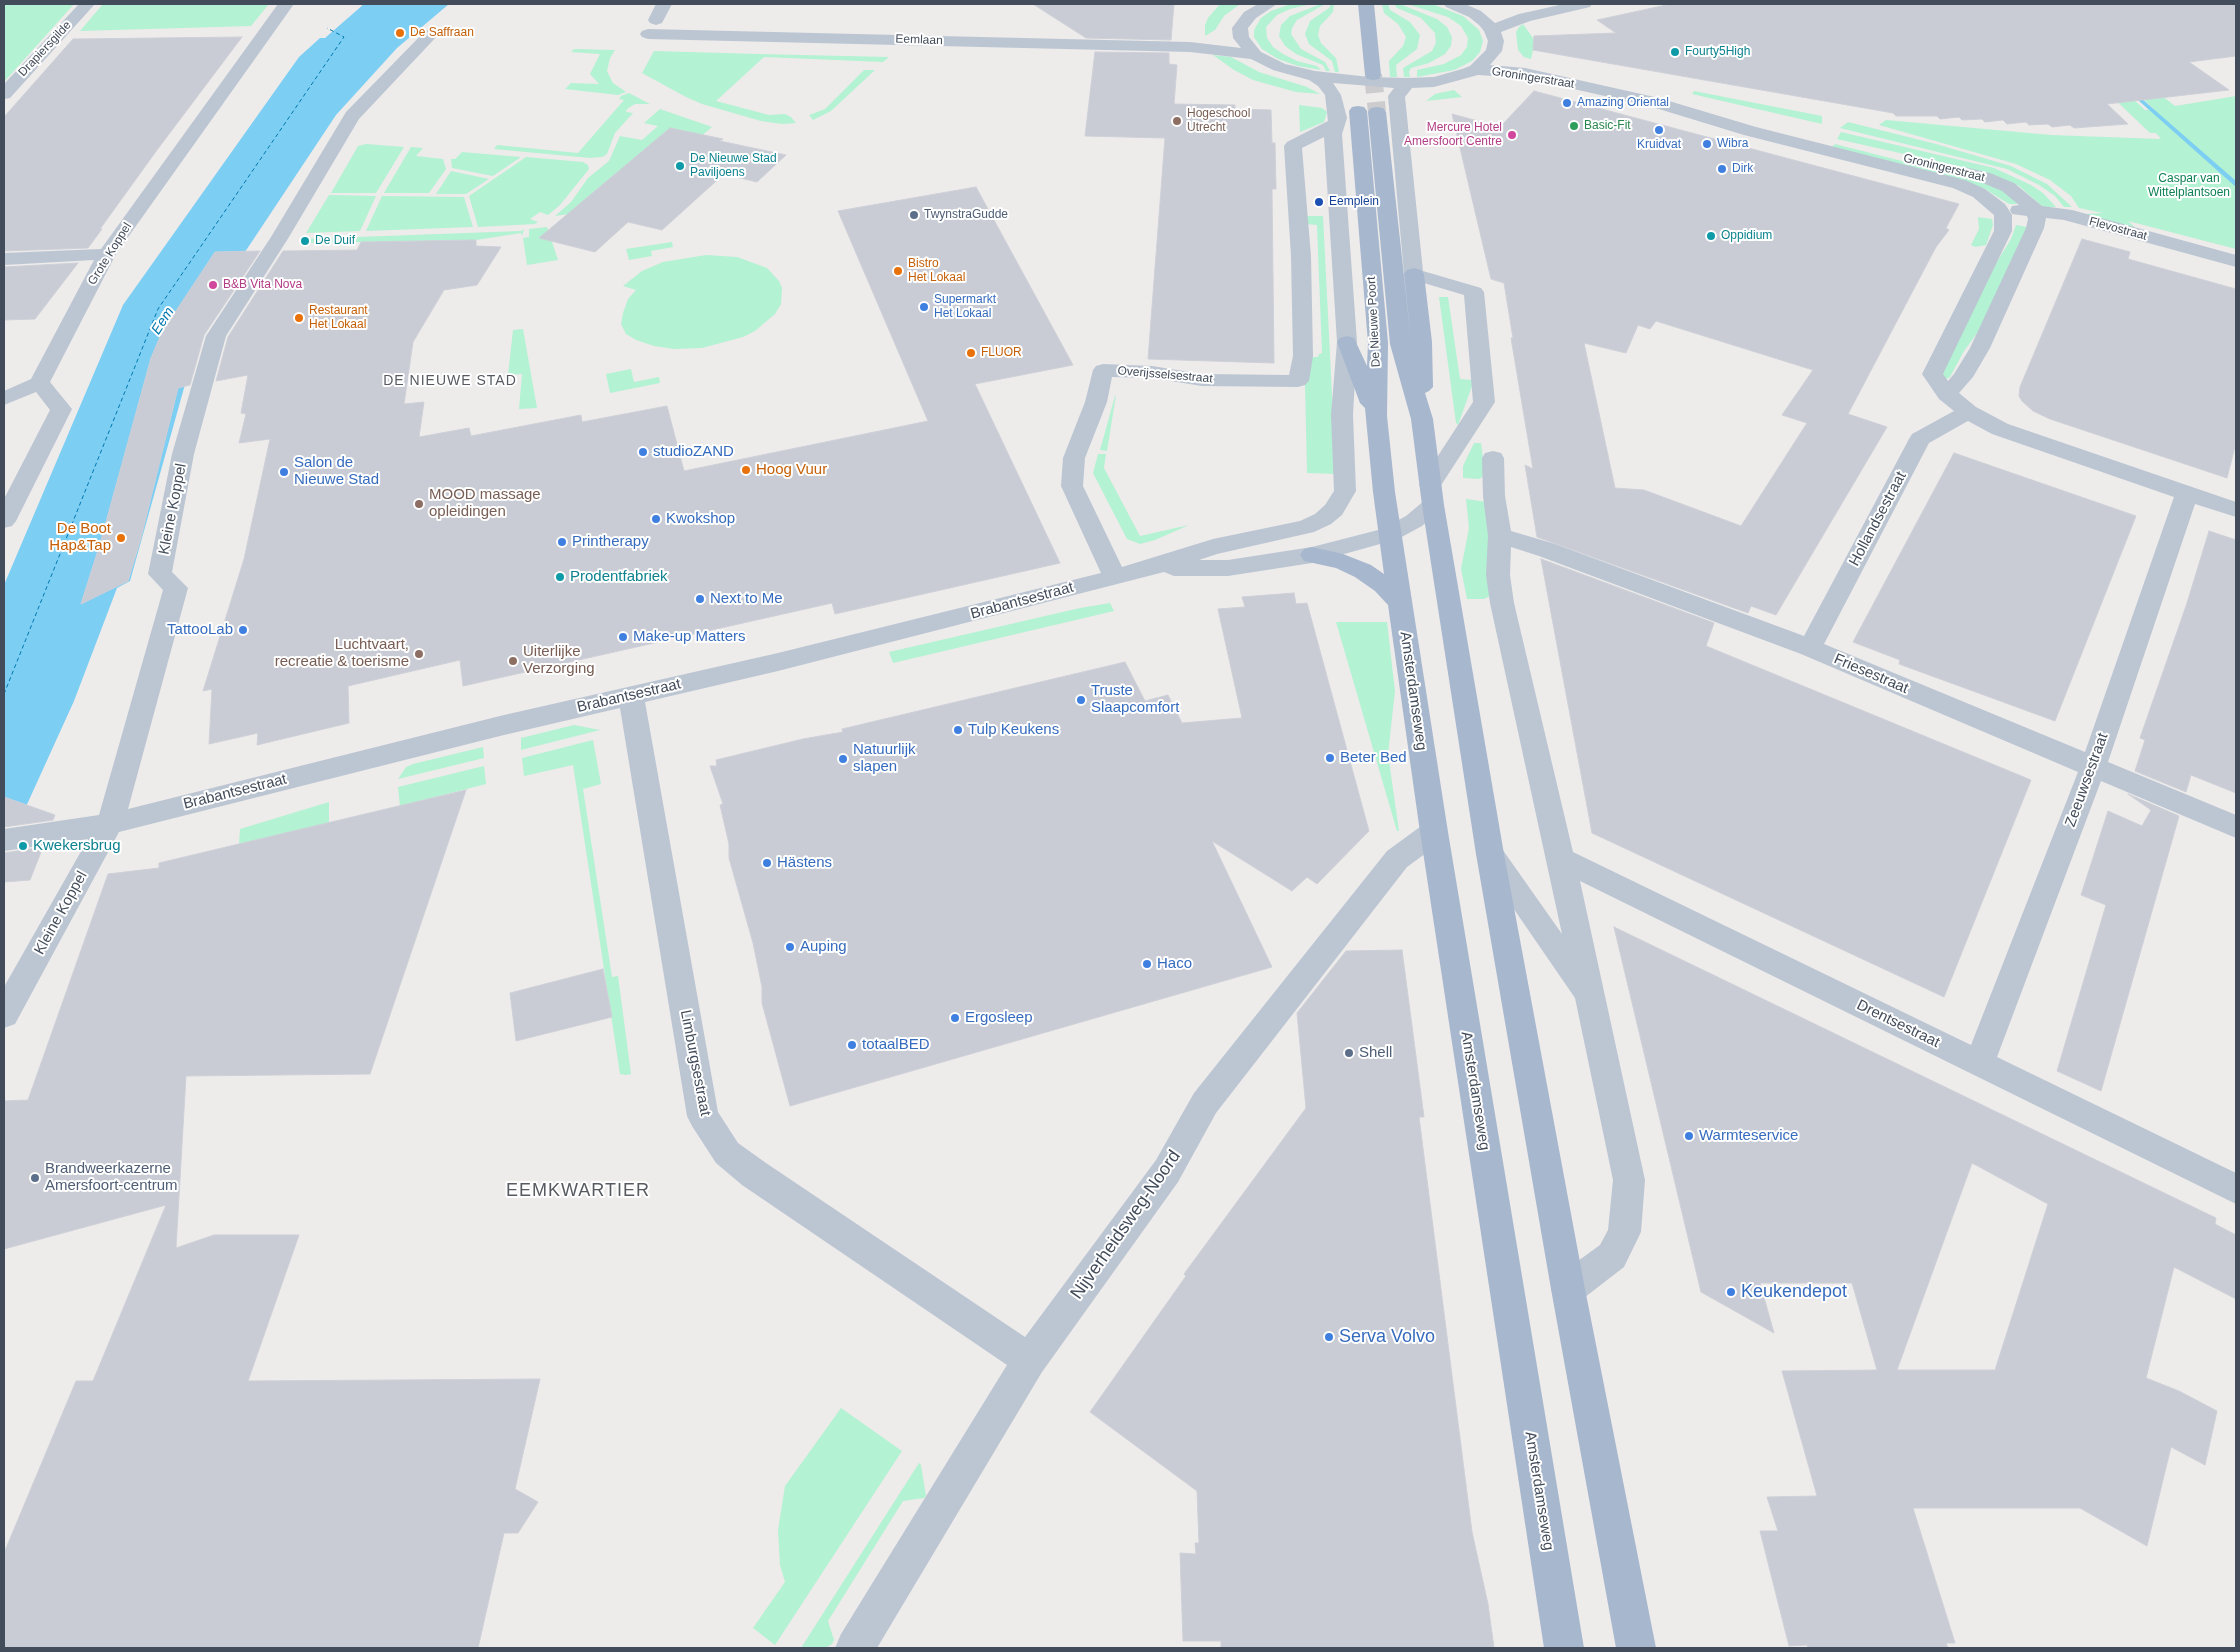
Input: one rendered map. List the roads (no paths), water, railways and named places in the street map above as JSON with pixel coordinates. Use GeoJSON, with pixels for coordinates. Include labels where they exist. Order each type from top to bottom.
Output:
{"type":"FeatureCollection","features":[{"type":"Feature","properties":{"kind":"main road"},"geometry":{"type":"LineString","coordinates":[[1366,4],[1373,75]]}},
{"type":"Feature","properties":{"kind":"main road","name":"De Nieuwe Poort"},"geometry":{"type":"LineString","coordinates":[[1390,534],[1376,416],[1378,343],[1367,112],[1400,344],[1422,419],[1431,495]]}},
{"type":"Feature","properties":{"kind":"main road"},"geometry":{"type":"LineString","coordinates":[[1414,274],[1422,342],[1422,419]]}},
{"type":"Feature","properties":{"kind":"main road"},"geometry":{"type":"LineString","coordinates":[[1347,342],[1376,416]]}},
{"type":"Feature","properties":{"kind":"main road"},"geometry":{"type":"LineString","coordinates":[[1431,495],[1476,756],[1490,854],[1568,1290],[1636,1648]]}},
{"type":"Feature","properties":{"kind":"main road","name":"Amsterdamseweg"},"geometry":{"type":"LineString","coordinates":[[1390,534],[1434,832],[1564,1648]]}},
{"type":"Feature","properties":{"kind":"main road"},"geometry":{"type":"LineString","coordinates":[[1312,555],[1343,562],[1363,571],[1383,585],[1400,602]]}},
{"type":"Feature","properties":{"kind":"street","name":"Drapiersgilde"},"geometry":{"type":"LineString","coordinates":[[4,94],[87,4]]}},
{"type":"Feature","properties":{"kind":"street","name":"Grote Koppel"},"geometry":{"type":"LineString","coordinates":[[39,382],[107,254],[286,4]]}},
{"type":"Feature","properties":{"kind":"street","name":"Eemlaan"},"geometry":{"type":"LineString","coordinates":[[664,4],[652,27],[1190,47],[1255,55]]}},
{"type":"Feature","properties":{"kind":"street"},"geometry":{"type":"LineString","coordinates":[[1270,4],[1250,15],[1240,28],[1241,38],[1255,55],[1278,67],[1315,76],[1369,82],[1408,83],[1452,78],[1476,70],[1494,51],[1496,41],[1492,30],[1475,14],[1455,5]]}},
{"type":"Feature","properties":{"kind":"street"},"geometry":{"type":"LineString","coordinates":[[1492,30],[1525,17],[1584,4]]}},
{"type":"Feature","properties":{"kind":"street"},"geometry":{"type":"LineString","coordinates":[[1455,5],[1476,8],[1494,7]]}},
{"type":"Feature","properties":{"kind":"street","name":"Eemlaan"},"geometry":{"type":"LineString","coordinates":[[1190,47],[1231,34],[1240,28]]}},
{"type":"Feature","properties":{"kind":"street","name":"Kleine Koppel"},"geometry":{"type":"LineString","coordinates":[[4,1015],[110,824],[176,588],[160,574],[183,454],[216,336],[280,236],[352,116],[432,33]]}},
{"type":"Feature","properties":{"kind":"street","name":"Groningerstraat"},"geometry":{"type":"LineString","coordinates":[[1494,51],[1519,62],[1574,78],[1591,87]]}},
{"type":"Feature","properties":{"kind":"street","name":"Groningerstraat"},"geometry":{"type":"LineString","coordinates":[[1476,70],[1500,70],[1591,87],[1699,115],[1750,131],[1959,184],[1979,193],[1998,208]]}},
{"type":"Feature","properties":{"kind":"street","name":"De Nieuwe Poort"},"geometry":{"type":"LineString","coordinates":[[1315,76],[1324,82],[1334,95],[1338,118],[1333,134],[1347,342],[1342,415],[1345,491],[1334,510]]}},
{"type":"Feature","properties":{"kind":"street"},"geometry":{"type":"LineString","coordinates":[[1408,83],[1396,96],[1414,274],[1474,292],[1484,402],[1431,495]]}},
{"type":"Feature","properties":{"kind":"street","name":"Groningerstraat"},"geometry":{"type":"LineString","coordinates":[[1699,115],[1779,128],[1984,177],[2008,188],[2036,211]]}},
{"type":"Feature","properties":{"kind":"street","name":"Overijsselsestraat"},"geometry":{"type":"LineString","coordinates":[[1114,576],[1072,486],[1074,458],[1096,402],[1103,370],[1152,372],[1202,380],[1298,381],[1302,356],[1301,256],[1293,146],[1336,124]]}},
{"type":"Feature","properties":{"kind":"street"},"geometry":{"type":"LineString","coordinates":[[1998,208],[2003,215],[2003,230],[1932,374],[1947,394],[1968,412],[2000,429],[2236,510]]}},
{"type":"Feature","properties":{"kind":"street","name":"Flevostraat"},"geometry":{"type":"LineString","coordinates":[[1998,208],[2065,214],[2236,261]]}},
{"type":"Feature","properties":{"kind":"street"},"geometry":{"type":"LineString","coordinates":[[1947,394],[1963,377],[1980,348],[2035,228],[2036,211]]}},
{"type":"Feature","properties":{"kind":"street"},"geometry":{"type":"LineString","coordinates":[[4,258],[107,254]]}},
{"type":"Feature","properties":{"kind":"street"},"geometry":{"type":"LineString","coordinates":[[4,399],[39,382],[61,410],[4,521]]}},
{"type":"Feature","properties":{"kind":"street","name":"Hollandsestraat"},"geometry":{"type":"LineString","coordinates":[[1810,648],[1920,439],[1968,412]]}},
{"type":"Feature","properties":{"kind":"street"},"geometry":{"type":"LineString","coordinates":[[1493,458],[1494,496],[1500,536],[1498,575],[1502,603],[1561,859],[1629,1180],[1624,1232],[1612,1256],[1568,1290]]}},
{"type":"Feature","properties":{"kind":"street","name":"Zeeuwsestraat"},"geometry":{"type":"LineString","coordinates":[[1979,1064],[2093,767],[2187,493]]}},
{"type":"Feature","properties":{"kind":"street","name":"Brabantsestraat"},"geometry":{"type":"LineString","coordinates":[[1148,569],[1228,568],[1312,555],[1390,534],[1414,521],[1431,495]]}},
{"type":"Feature","properties":{"kind":"street","name":"Brabantsestraat"},"geometry":{"type":"LineString","coordinates":[[4,840],[110,824],[362,760],[930,625],[1114,576],[1148,569],[1213,547],[1306,527],[1323,519],[1334,510]]}},
{"type":"Feature","properties":{"kind":"street","name":"Friesestraat"},"geometry":{"type":"LineString","coordinates":[[1500,536],[1547,550],[1810,648],[2236,827]]}},
{"type":"Feature","properties":{"kind":"street","name":"Limburgsestraat"},"geometry":{"type":"LineString","coordinates":[[631,695],[703,1116],[726,1153],[754,1174],[1030,1360]]}},
{"type":"Feature","properties":{"kind":"street","name":"Nijverheidsweg-Noord"},"geometry":{"type":"LineString","coordinates":[[855,1648],[1030,1360],[1167,1172],[1205,1103],[1397,859],[1434,832]]}},
{"type":"Feature","properties":{"kind":"street"},"geometry":{"type":"LineString","coordinates":[[1490,854],[1590,998]]}},
{"type":"Feature","properties":{"kind":"street","name":"Drentsestraat"},"geometry":{"type":"LineString","coordinates":[[1561,859],[2236,1189]]}},
{"type":"Feature","properties":{"kind":"water","name":"Eem"},"geometry":{"type":"Polygon","coordinates":[[[364,4],[449,4],[397,48],[336,115],[245,252],[198,338],[130,581],[117,588],[74,701],[24,811],[4,814],[4,808],[7,807],[9,801],[4,797],[4,585],[123,305],[299,57],[320,38],[325,38],[364,4]]]}},
{"type":"Feature","properties":{"kind":"water"},"geometry":{"type":"Polygon","coordinates":[[[2102,64],[2236,181],[2236,187],[2103,69],[2102,64]]]}},
{"type":"Feature","properties":{"kind":"tunnel"},"geometry":{"type":"LineString","coordinates":[[1373,75],[1377,112]]}},
{"type":"Feature","properties":{"kind":"place","name":"De Saffraan"},"geometry":{"type":"Point","coordinates":[400,33]}},
{"type":"Feature","properties":{"kind":"place","name":"Fourty5High"},"geometry":{"type":"Point","coordinates":[1675,52]}},
{"type":"Feature","properties":{"kind":"place","name":"Amazing Oriental"},"geometry":{"type":"Point","coordinates":[1567,103]}},
{"type":"Feature","properties":{"kind":"place","name":"Hogeschool Utrecht"},"geometry":{"type":"Point","coordinates":[1177,121]}},
{"type":"Feature","properties":{"kind":"place","name":"Basic-Fit"},"geometry":{"type":"Point","coordinates":[1574,126]}},
{"type":"Feature","properties":{"kind":"place","name":"Kruidvat"},"geometry":{"type":"Point","coordinates":[1659,130]}},
{"type":"Feature","properties":{"kind":"place","name":"Mercure Hotel Amersfoort Centre"},"geometry":{"type":"Point","coordinates":[1512,135]}},
{"type":"Feature","properties":{"kind":"place","name":"Wibra"},"geometry":{"type":"Point","coordinates":[1707,144]}},
{"type":"Feature","properties":{"kind":"place","name":"De Nieuwe Stad Paviljoens"},"geometry":{"type":"Point","coordinates":[680,166]}},
{"type":"Feature","properties":{"kind":"place","name":"Dirk"},"geometry":{"type":"Point","coordinates":[1722,169]}},
{"type":"Feature","properties":{"kind":"place","name":"Eemplein"},"geometry":{"type":"Point","coordinates":[1319,202]}},
{"type":"Feature","properties":{"kind":"place","name":"TwynstraGudde"},"geometry":{"type":"Point","coordinates":[914,215]}},
{"type":"Feature","properties":{"kind":"place","name":"Oppidium"},"geometry":{"type":"Point","coordinates":[1711,236]}},
{"type":"Feature","properties":{"kind":"place","name":"De Duif"},"geometry":{"type":"Point","coordinates":[305,241]}},
{"type":"Feature","properties":{"kind":"place","name":"Bistro Het Lokaal"},"geometry":{"type":"Point","coordinates":[898,271]}},
{"type":"Feature","properties":{"kind":"place","name":"B&B Vita Nova"},"geometry":{"type":"Point","coordinates":[213,285]}},
{"type":"Feature","properties":{"kind":"place","name":"Supermarkt Het Lokaal"},"geometry":{"type":"Point","coordinates":[924,307]}},
{"type":"Feature","properties":{"kind":"place","name":"Restaurant Het Lokaal"},"geometry":{"type":"Point","coordinates":[299,318]}},
{"type":"Feature","properties":{"kind":"place","name":"FLUOR"},"geometry":{"type":"Point","coordinates":[971,353]}},
{"type":"Feature","properties":{"kind":"place","name":"studioZAND"},"geometry":{"type":"Point","coordinates":[643,452]}},
{"type":"Feature","properties":{"kind":"place","name":"Hoog Vuur"},"geometry":{"type":"Point","coordinates":[746,470]}},
{"type":"Feature","properties":{"kind":"place","name":"Salon de Nieuwe Stad"},"geometry":{"type":"Point","coordinates":[284,472]}},
{"type":"Feature","properties":{"kind":"place","name":"MOOD massage opleidingen"},"geometry":{"type":"Point","coordinates":[419,504]}},
{"type":"Feature","properties":{"kind":"place","name":"Kwokshop"},"geometry":{"type":"Point","coordinates":[656,519]}},
{"type":"Feature","properties":{"kind":"place","name":"De Boot Hap&Tap"},"geometry":{"type":"Point","coordinates":[121,538]}},
{"type":"Feature","properties":{"kind":"place","name":"Printherapy"},"geometry":{"type":"Point","coordinates":[562,542]}},
{"type":"Feature","properties":{"kind":"place","name":"Prodentfabriek"},"geometry":{"type":"Point","coordinates":[560,577]}},
{"type":"Feature","properties":{"kind":"place","name":"Next to Me"},"geometry":{"type":"Point","coordinates":[700,599]}},
{"type":"Feature","properties":{"kind":"place","name":"TattooLab"},"geometry":{"type":"Point","coordinates":[243,630]}},
{"type":"Feature","properties":{"kind":"place","name":"Make-up Matters"},"geometry":{"type":"Point","coordinates":[623,637]}},
{"type":"Feature","properties":{"kind":"place","name":"Luchtvaart, recreatie & toerisme"},"geometry":{"type":"Point","coordinates":[419,654]}},
{"type":"Feature","properties":{"kind":"place","name":"Uiterlijke Verzorging"},"geometry":{"type":"Point","coordinates":[513,661]}},
{"type":"Feature","properties":{"kind":"place","name":"Truste Slaapcomfort"},"geometry":{"type":"Point","coordinates":[1081,700]}},
{"type":"Feature","properties":{"kind":"place","name":"Tulp Keukens"},"geometry":{"type":"Point","coordinates":[958,730]}},
{"type":"Feature","properties":{"kind":"place","name":"Beter Bed"},"geometry":{"type":"Point","coordinates":[1330,758]}},
{"type":"Feature","properties":{"kind":"place","name":"Natuurlijk slapen"},"geometry":{"type":"Point","coordinates":[843,759]}},
{"type":"Feature","properties":{"kind":"place","name":"Kwekersbrug"},"geometry":{"type":"Point","coordinates":[23,846]}},
{"type":"Feature","properties":{"kind":"place","name":"Hästens"},"geometry":{"type":"Point","coordinates":[767,863]}},
{"type":"Feature","properties":{"kind":"place","name":"Auping"},"geometry":{"type":"Point","coordinates":[790,947]}},
{"type":"Feature","properties":{"kind":"place","name":"Haco"},"geometry":{"type":"Point","coordinates":[1147,964]}},
{"type":"Feature","properties":{"kind":"place","name":"Ergosleep"},"geometry":{"type":"Point","coordinates":[955,1018]}},
{"type":"Feature","properties":{"kind":"place","name":"totaalBED"},"geometry":{"type":"Point","coordinates":[852,1045]}},
{"type":"Feature","properties":{"kind":"place","name":"Shell"},"geometry":{"type":"Point","coordinates":[1349,1053]}},
{"type":"Feature","properties":{"kind":"place","name":"Warmteservice"},"geometry":{"type":"Point","coordinates":[1689,1136]}},
{"type":"Feature","properties":{"kind":"place","name":"Brandweerkazerne Amersfoort-centrum"},"geometry":{"type":"Point","coordinates":[35,1178]}},
{"type":"Feature","properties":{"kind":"place","name":"Keukendepot"},"geometry":{"type":"Point","coordinates":[1731,1292]}},
{"type":"Feature","properties":{"kind":"place","name":"Serva Volvo"},"geometry":{"type":"Point","coordinates":[1329,1337]}},
{"type":"Feature","properties":{"kind":"district","name":"DE NIEUWE STAD"},"geometry":{"type":"Point","coordinates":[450,381]}},
{"type":"Feature","properties":{"kind":"district","name":"EEMKWARTIER"},"geometry":{"type":"Point","coordinates":[578,1191]}},
{"type":"Feature","properties":{"kind":"park label","name":"Caspar van Wittelplantsoen"},"geometry":{"type":"Point","coordinates":[2189,186]}}]}
